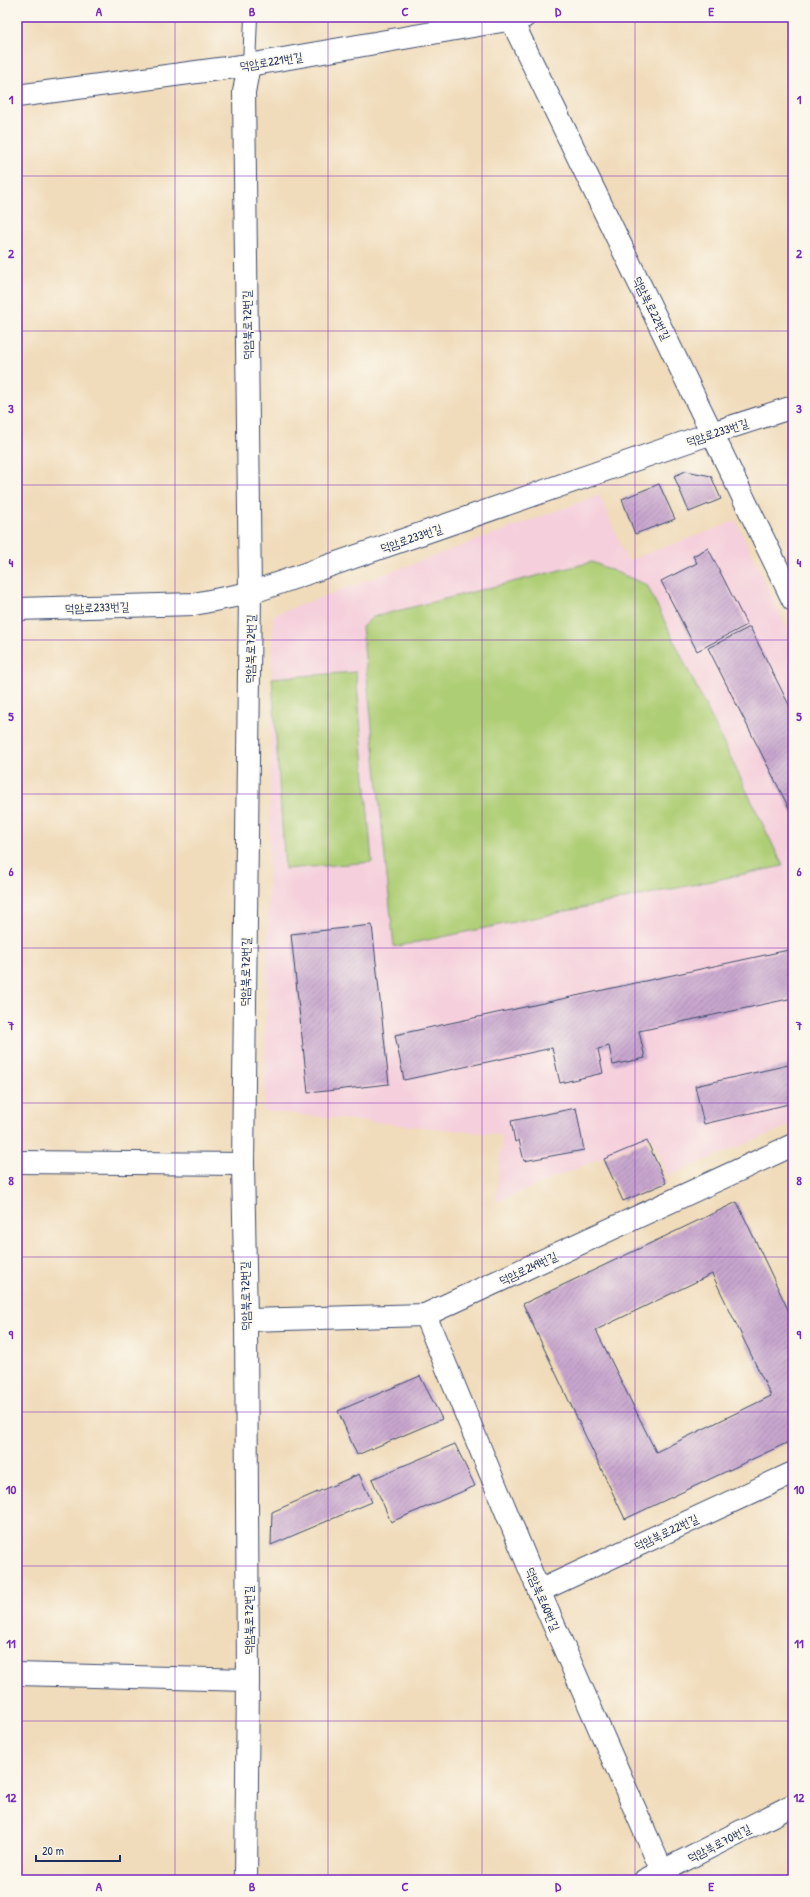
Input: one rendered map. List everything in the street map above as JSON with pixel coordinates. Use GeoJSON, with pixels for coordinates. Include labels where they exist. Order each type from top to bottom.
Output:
{"type":"FeatureCollection","features":[{"type":"Feature","properties":{"kind":"street","name":"덕암로221번길"},"geometry":{"type":"LineString","coordinates":[[17,96],[249,65],[515,18]]}},
{"type":"Feature","properties":{"kind":"street","name":"덕암북로22번길"},"geometry":{"type":"LineString","coordinates":[[515,18],[793,600]]}},
{"type":"Feature","properties":{"kind":"street","name":"덕암북로72번길"},"geometry":{"type":"LineString","coordinates":[[246,1880],[248,1680],[246,1320],[243,1164],[250,593],[244,92],[249,65]]}},
{"type":"Feature","properties":{"kind":"street","name":"덕암로233번길"},"geometry":{"type":"LineString","coordinates":[[17,609],[194,604],[250,593],[712,433],[793,407]]}},
{"type":"Feature","properties":{"kind":"street","name":"덕암로249번길"},"geometry":{"type":"LineString","coordinates":[[246,1320],[425,1315],[793,1144]]}},
{"type":"Feature","properties":{"kind":"street"},"geometry":{"type":"LineString","coordinates":[[17,1162],[243,1164]]}},
{"type":"Feature","properties":{"kind":"street","name":"덕암북로60번길"},"geometry":{"type":"LineString","coordinates":[[425,1315],[657,1877]]}},
{"type":"Feature","properties":{"kind":"street","name":"덕암북로22번길"},"geometry":{"type":"LineString","coordinates":[[539,1591],[793,1473]]}},
{"type":"Feature","properties":{"kind":"street"},"geometry":{"type":"LineString","coordinates":[[17,1674],[248,1680]]}},
{"type":"Feature","properties":{"kind":"street","name":"덕암북로70번길"},"geometry":{"type":"LineString","coordinates":[[657,1877],[793,1805]]}},
{"type":"Feature","properties":{"kind":"lane"},"geometry":{"type":"LineString","coordinates":[[249,65],[250,17]]}},
{"type":"Feature","properties":{"kind":"shaded area"},"geometry":{"type":"Polygon","coordinates":[[[600,495],[627,561],[736,521],[793,641],[793,1124],[668,1176],[652,1137],[496,1202],[502,1135],[264,1111],[273,615],[600,495]]]}},
{"type":"Feature","properties":{"kind":"green space"},"geometry":{"type":"Polygon","coordinates":[[[592,562],[647,585],[783,866],[394,947],[362,627],[373,617],[592,562]]]}},
{"type":"Feature","properties":{"kind":"green space"},"geometry":{"type":"Polygon","coordinates":[[[356,672],[372,862],[285,869],[272,678],[356,672]]]}},
{"type":"Feature","properties":{"kind":"building"},"geometry":{"type":"Polygon","coordinates":[[[686,471],[711,476],[721,499],[689,512],[674,476],[686,471]]]}},
{"type":"Feature","properties":{"kind":"building"},"geometry":{"type":"Polygon","coordinates":[[[659,484],[675,519],[635,534],[622,499],[659,484]]]}},
{"type":"Feature","properties":{"kind":"building"},"geometry":{"type":"Polygon","coordinates":[[[708,548],[747,625],[697,651],[661,581],[697,563],[693,556],[708,548]]]}},
{"type":"Feature","properties":{"kind":"building"},"geometry":{"type":"Polygon","coordinates":[[[750,627],[793,713],[793,816],[708,648],[750,627]]]}},
{"type":"Feature","properties":{"kind":"building"},"geometry":{"type":"Polygon","coordinates":[[[372,925],[389,1084],[308,1093],[291,934],[372,925]]]}},
{"type":"Feature","properties":{"kind":"building"},"geometry":{"type":"Polygon","coordinates":[[[793,949],[793,998],[639,1031],[645,1058],[613,1065],[609,1046],[598,1049],[603,1073],[560,1083],[552,1048],[404,1080],[395,1035],[793,949]]]}},
{"type":"Feature","properties":{"kind":"building"},"geometry":{"type":"Polygon","coordinates":[[[793,1064],[793,1103],[704,1124],[695,1086],[793,1064]]]}},
{"type":"Feature","properties":{"kind":"building"},"geometry":{"type":"Polygon","coordinates":[[[576,1108],[584,1150],[524,1161],[519,1140],[515,1142],[511,1121],[576,1108]]]}},
{"type":"Feature","properties":{"kind":"building"},"geometry":{"type":"Polygon","coordinates":[[[647,1141],[666,1183],[623,1201],[604,1159],[647,1141]]]}},
{"type":"Feature","properties":{"kind":"building"},"geometry":{"type":"Polygon","coordinates":[[[737,1202],[793,1320],[793,1440],[625,1519],[523,1304],[737,1202]],[[712,1274],[596,1330],[656,1452],[771,1396],[712,1274]]]}},
{"type":"Feature","properties":{"kind":"building"},"geometry":{"type":"Polygon","coordinates":[[[420,1376],[442,1419],[357,1455],[338,1411],[420,1376]]]}},
{"type":"Feature","properties":{"kind":"building"},"geometry":{"type":"Polygon","coordinates":[[[455,1444],[475,1486],[391,1522],[372,1479],[455,1444]]]}},
{"type":"Feature","properties":{"kind":"building"},"geometry":{"type":"Polygon","coordinates":[[[359,1474],[372,1502],[271,1545],[272,1512],[359,1474]]]}}]}
